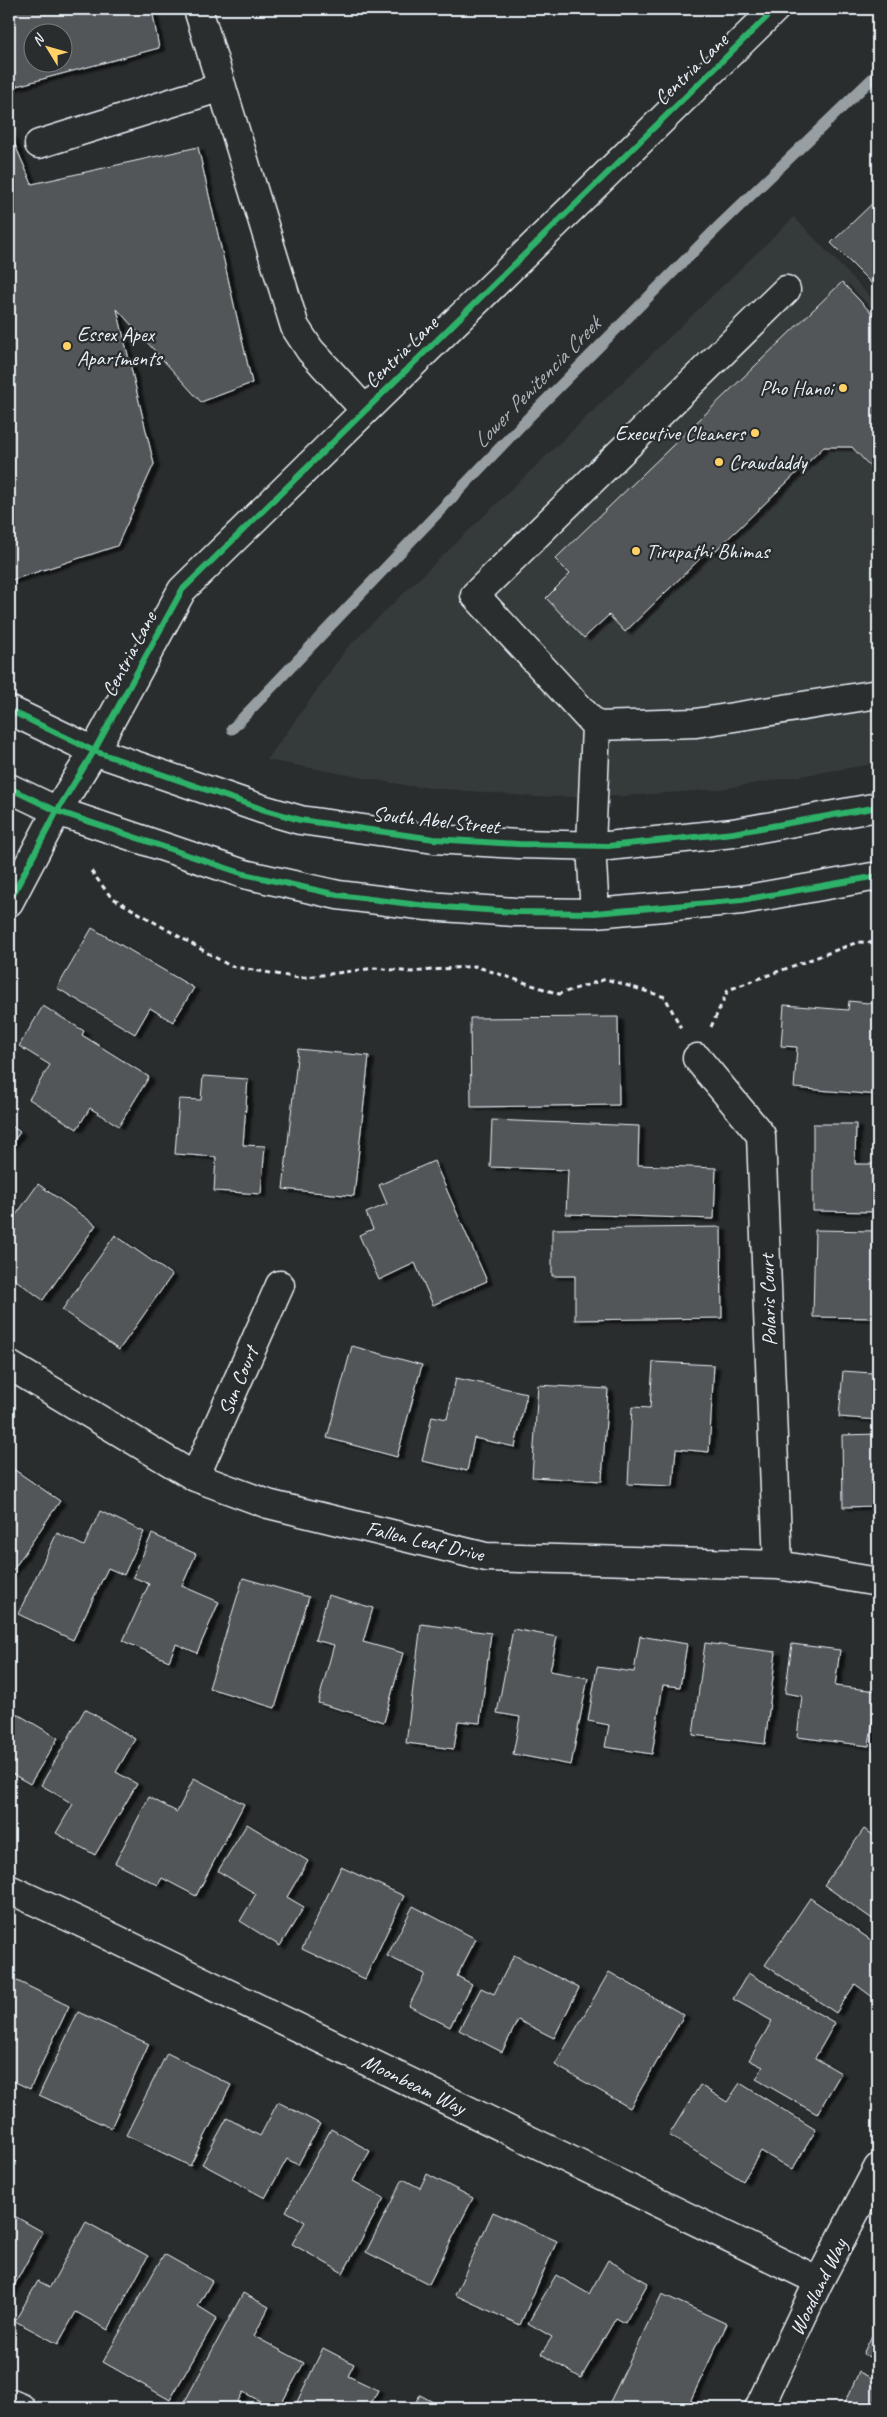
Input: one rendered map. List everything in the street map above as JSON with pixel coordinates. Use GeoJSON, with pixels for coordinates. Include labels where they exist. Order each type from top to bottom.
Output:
{"type":"FeatureCollection","features":[{"type":"Feature","properties":{"kind":"street"},"geometry":{"type":"LineString","coordinates":[[198,9],[295,327],[310,350],[365,410]]}},
{"type":"Feature","properties":{"kind":"street","name":"Centria Lane"},"geometry":{"type":"LineString","coordinates":[[9,902],[57,811],[94,751],[182,590],[775,9]]}},
{"type":"Feature","properties":{"kind":"street"},"geometry":{"type":"LineString","coordinates":[[39,144],[222,87]]}},
{"type":"Feature","properties":{"kind":"street"},"geometry":{"type":"LineString","coordinates":[[595,913],[591,846],[596,726],[475,594],[786,290]]}},
{"type":"Feature","properties":{"kind":"street"},"geometry":{"type":"LineString","coordinates":[[596,726],[696,723],[878,694]]}},
{"type":"Feature","properties":{"kind":"street","name":"South Abel Street"},"geometry":{"type":"LineString","coordinates":[[9,710],[94,751],[300,820],[434,838],[591,846],[733,833],[878,807]]}},
{"type":"Feature","properties":{"kind":"street"},"geometry":{"type":"LineString","coordinates":[[9,788],[57,811],[244,874],[338,894],[427,906],[515,912],[595,913],[742,900],[878,876]]}},
{"type":"Feature","properties":{"kind":"street","name":"Polaris Court"},"geometry":{"type":"LineString","coordinates":[[697,1058],[761,1136],[778,1566]]}},
{"type":"Feature","properties":{"kind":"street","name":"Sun Court"},"geometry":{"type":"LineString","coordinates":[[196,1477],[280,1284]]}},
{"type":"Feature","properties":{"kind":"street","name":"Fallen Leaf Drive"},"geometry":{"type":"LineString","coordinates":[[9,1365],[196,1477],[268,1504],[486,1556],[778,1566],[878,1582]]}},
{"type":"Feature","properties":{"kind":"street","name":"Moonbeam Way"},"geometry":{"type":"LineString","coordinates":[[9,1889],[819,2281]]}},
{"type":"Feature","properties":{"kind":"street","name":"Woodland Way"},"geometry":{"type":"LineString","coordinates":[[759,2408],[819,2281],[878,2168]]}},
{"type":"Feature","properties":{"kind":"street"},"geometry":{"type":"LineString","coordinates":[[9,2403],[20,2408]]}},
{"type":"Feature","properties":{"kind":"path"},"geometry":{"type":"LineString","coordinates":[[91,871],[111,897],[230,966],[299,978],[375,968],[411,972],[475,966],[558,994],[606,979],[665,997],[697,1058]]}},
{"type":"Feature","properties":{"kind":"path"},"geometry":{"type":"LineString","coordinates":[[697,1058],[728,990],[858,942],[878,943]]}},
{"type":"Feature","properties":{"kind":"shaded area"},"geometry":{"type":"Polygon","coordinates":[[[794,217],[878,305],[878,763],[721,789],[625,796],[538,797],[410,786],[267,760],[347,648],[794,217]]]}},
{"type":"Feature","properties":{"kind":"building"},"geometry":{"type":"Polygon","coordinates":[[[9,9],[152,9],[159,48],[72,71],[72,22],[22,22],[22,72],[69,72],[9,88],[9,9]]]}},
{"type":"Feature","properties":{"kind":"building","name":"Essex Apex Apartments"},"geometry":{"type":"Polygon","coordinates":[[[9,131],[32,184],[198,147],[252,383],[201,402],[117,309],[154,464],[117,546],[9,581],[9,131]]]}},
{"type":"Feature","properties":{"kind":"building"},"geometry":{"type":"Polygon","coordinates":[[[878,198],[878,290],[831,243],[878,198]]]}},
{"type":"Feature","properties":{"kind":"building"},"geometry":{"type":"Polygon","coordinates":[[[842,282],[878,320],[878,475],[852,447],[824,447],[713,553],[709,550],[625,632],[609,615],[584,638],[546,598],[570,574],[555,559],[842,282]]]}},
{"type":"Feature","properties":{"kind":"building"},"geometry":{"type":"Polygon","coordinates":[[[92,928],[194,988],[173,1022],[150,1008],[135,1034],[57,988],[92,928]]]}},
{"type":"Feature","properties":{"kind":"building"},"geometry":{"type":"Polygon","coordinates":[[[849,1001],[878,1004],[878,1095],[794,1088],[797,1047],[781,1046],[784,1005],[848,1010],[849,1001]]]}},
{"type":"Feature","properties":{"kind":"building"},"geometry":{"type":"Polygon","coordinates":[[[43,1006],[84,1031],[82,1035],[149,1077],[119,1126],[90,1108],[77,1129],[29,1099],[50,1065],[19,1046],[43,1006]]]}},
{"type":"Feature","properties":{"kind":"building"},"geometry":{"type":"Polygon","coordinates":[[[618,1017],[619,1105],[471,1107],[470,1018],[618,1017]]]}},
{"type":"Feature","properties":{"kind":"building"},"geometry":{"type":"Polygon","coordinates":[[[298,1049],[369,1056],[354,1196],[283,1189],[298,1049]]]}},
{"type":"Feature","properties":{"kind":"building"},"geometry":{"type":"Polygon","coordinates":[[[203,1076],[248,1079],[243,1145],[265,1146],[261,1194],[214,1191],[216,1157],[175,1154],[179,1099],[201,1100],[203,1076]]]}},
{"type":"Feature","properties":{"kind":"building"},"geometry":{"type":"Polygon","coordinates":[[[492,1120],[639,1126],[638,1165],[716,1168],[714,1219],[566,1214],[568,1170],[490,1167],[492,1120]]]}},
{"type":"Feature","properties":{"kind":"building"},"geometry":{"type":"Polygon","coordinates":[[[9,1124],[20,1132],[9,1148],[9,1124]]]}},
{"type":"Feature","properties":{"kind":"building"},"geometry":{"type":"Polygon","coordinates":[[[813,1124],[856,1124],[855,1164],[878,1164],[878,1212],[813,1211],[813,1124]]]}},
{"type":"Feature","properties":{"kind":"building"},"geometry":{"type":"Polygon","coordinates":[[[434,1161],[487,1281],[433,1305],[415,1263],[379,1280],[359,1235],[373,1229],[366,1213],[387,1204],[379,1185],[434,1161]]]}},
{"type":"Feature","properties":{"kind":"building"},"geometry":{"type":"Polygon","coordinates":[[[38,1184],[96,1225],[43,1300],[9,1275],[9,1225],[38,1184]]]}},
{"type":"Feature","properties":{"kind":"building"},"geometry":{"type":"Polygon","coordinates":[[[877,1223],[878,1318],[813,1317],[815,1230],[877,1231],[877,1223]]]}},
{"type":"Feature","properties":{"kind":"building"},"geometry":{"type":"Polygon","coordinates":[[[721,1227],[722,1318],[575,1320],[575,1276],[552,1276],[552,1229],[721,1227]]]}},
{"type":"Feature","properties":{"kind":"building"},"geometry":{"type":"Polygon","coordinates":[[[115,1235],[172,1275],[119,1350],[62,1310],[115,1235]]]}},
{"type":"Feature","properties":{"kind":"building"},"geometry":{"type":"Polygon","coordinates":[[[876,1328],[878,1328],[878,1420],[839,1417],[843,1371],[872,1373],[876,1328]]]}},
{"type":"Feature","properties":{"kind":"building"},"geometry":{"type":"Polygon","coordinates":[[[352,1346],[422,1365],[397,1457],[327,1438],[352,1346]]]}},
{"type":"Feature","properties":{"kind":"building"},"geometry":{"type":"Polygon","coordinates":[[[653,1362],[714,1365],[709,1452],[676,1449],[673,1486],[628,1484],[632,1407],[650,1408],[653,1362]]]}},
{"type":"Feature","properties":{"kind":"building"},"geometry":{"type":"Polygon","coordinates":[[[456,1378],[527,1393],[515,1447],[474,1438],[467,1471],[422,1461],[432,1416],[447,1419],[456,1378]]]}},
{"type":"Feature","properties":{"kind":"building"},"geometry":{"type":"Polygon","coordinates":[[[538,1385],[608,1389],[602,1481],[532,1477],[538,1385]]]}},
{"type":"Feature","properties":{"kind":"building"},"geometry":{"type":"Polygon","coordinates":[[[878,1434],[878,1506],[843,1507],[842,1435],[878,1434]]]}},
{"type":"Feature","properties":{"kind":"building"},"geometry":{"type":"Polygon","coordinates":[[[9,1466],[60,1501],[9,1576],[9,1466]]]}},
{"type":"Feature","properties":{"kind":"building"},"geometry":{"type":"Polygon","coordinates":[[[100,1511],[144,1532],[124,1575],[108,1568],[73,1640],[18,1614],[57,1533],[84,1546],[100,1511]]]}},
{"type":"Feature","properties":{"kind":"building"},"geometry":{"type":"Polygon","coordinates":[[[152,1534],[196,1554],[182,1586],[219,1602],[197,1653],[176,1644],[169,1661],[123,1641],[149,1584],[133,1577],[152,1534]]]}},
{"type":"Feature","properties":{"kind":"building"},"geometry":{"type":"Polygon","coordinates":[[[243,1578],[309,1597],[275,1708],[209,1688],[243,1578]]]}},
{"type":"Feature","properties":{"kind":"building"},"geometry":{"type":"Polygon","coordinates":[[[328,1595],[373,1608],[363,1642],[403,1653],[384,1722],[318,1703],[334,1645],[315,1640],[328,1595]]]}},
{"type":"Feature","properties":{"kind":"building"},"geometry":{"type":"Polygon","coordinates":[[[421,1624],[491,1633],[480,1723],[458,1721],[454,1749],[406,1743],[421,1624]]]}},
{"type":"Feature","properties":{"kind":"building"},"geometry":{"type":"Polygon","coordinates":[[[513,1629],[557,1637],[550,1671],[588,1678],[571,1765],[513,1754],[520,1717],[497,1713],[513,1629]]]}},
{"type":"Feature","properties":{"kind":"building"},"geometry":{"type":"Polygon","coordinates":[[[640,1636],[687,1644],[680,1687],[663,1685],[652,1754],[605,1747],[609,1725],[588,1721],[597,1667],[634,1672],[640,1636]]]}},
{"type":"Feature","properties":{"kind":"building"},"geometry":{"type":"Polygon","coordinates":[[[705,1643],[776,1652],[765,1744],[693,1735],[705,1643]]]}},
{"type":"Feature","properties":{"kind":"building"},"geometry":{"type":"Polygon","coordinates":[[[792,1644],[840,1650],[835,1686],[877,1691],[869,1746],[797,1737],[802,1696],[785,1693],[792,1644]]]}},
{"type":"Feature","properties":{"kind":"building"},"geometry":{"type":"Polygon","coordinates":[[[9,1709],[58,1738],[30,1784],[9,1772],[9,1709]]]}},
{"type":"Feature","properties":{"kind":"building"},"geometry":{"type":"Polygon","coordinates":[[[85,1709],[135,1739],[116,1772],[137,1784],[95,1855],[56,1833],[73,1804],[41,1785],[85,1709]]]}},
{"type":"Feature","properties":{"kind":"building"},"geometry":{"type":"Polygon","coordinates":[[[194,1778],[244,1804],[196,1896],[162,1878],[158,1885],[115,1863],[149,1797],[177,1812],[194,1778]]]}},
{"type":"Feature","properties":{"kind":"building"},"geometry":{"type":"Polygon","coordinates":[[[247,1824],[308,1861],[287,1897],[304,1907],[280,1946],[240,1921],[256,1894],[218,1871],[247,1824]]]}},
{"type":"Feature","properties":{"kind":"building"},"geometry":{"type":"Polygon","coordinates":[[[864,1829],[878,1838],[878,1923],[824,1885],[864,1829]]]}},
{"type":"Feature","properties":{"kind":"building"},"geometry":{"type":"Polygon","coordinates":[[[341,1867],[404,1896],[365,1979],[302,1949],[341,1867]]]}},
{"type":"Feature","properties":{"kind":"building"},"geometry":{"type":"Polygon","coordinates":[[[810,1898],[878,1945],[878,2001],[855,1984],[836,2013],[765,1965],[810,1898]]]}},
{"type":"Feature","properties":{"kind":"building"},"geometry":{"type":"Polygon","coordinates":[[[413,1906],[476,1939],[457,1976],[472,1984],[450,2027],[409,2006],[425,1974],[387,1956],[413,1906]]]}},
{"type":"Feature","properties":{"kind":"building"},"geometry":{"type":"Polygon","coordinates":[[[514,1955],[579,1988],[554,2038],[518,2020],[502,2052],[459,2030],[481,1988],[494,1994],[514,1955]]]}},
{"type":"Feature","properties":{"kind":"building"},"geometry":{"type":"Polygon","coordinates":[[[609,1972],[684,2015],[630,2108],[555,2065],[609,1972]]]}},
{"type":"Feature","properties":{"kind":"building"},"geometry":{"type":"Polygon","coordinates":[[[748,1973],[835,2023],[815,2058],[841,2073],[817,2114],[756,2079],[763,2067],[749,2060],[772,2021],[733,1999],[748,1973]]]}},
{"type":"Feature","properties":{"kind":"building"},"geometry":{"type":"Polygon","coordinates":[[[9,1977],[69,2006],[30,2089],[9,2079],[9,1977]]]}},
{"type":"Feature","properties":{"kind":"building"},"geometry":{"type":"Polygon","coordinates":[[[78,2012],[149,2044],[111,2128],[39,2095],[78,2012]]]}},
{"type":"Feature","properties":{"kind":"building"},"geometry":{"type":"Polygon","coordinates":[[[167,2053],[231,2085],[190,2166],[126,2135],[167,2053]]]}},
{"type":"Feature","properties":{"kind":"building"},"geometry":{"type":"Polygon","coordinates":[[[740,2083],[816,2130],[792,2170],[761,2151],[743,2181],[669,2135],[700,2085],[727,2102],[740,2083]]]}},
{"type":"Feature","properties":{"kind":"building"},"geometry":{"type":"Polygon","coordinates":[[[278,2102],[320,2124],[298,2165],[287,2159],[265,2198],[202,2164],[227,2118],[260,2136],[278,2102]]]}},
{"type":"Feature","properties":{"kind":"building"},"geometry":{"type":"Polygon","coordinates":[[[331,2129],[370,2151],[353,2181],[384,2198],[343,2273],[292,2244],[305,2222],[286,2211],[331,2129]]]}},
{"type":"Feature","properties":{"kind":"building"},"geometry":{"type":"Polygon","coordinates":[[[427,2174],[473,2198],[429,2284],[366,2252],[403,2179],[420,2188],[427,2174]]]}},
{"type":"Feature","properties":{"kind":"building"},"geometry":{"type":"Polygon","coordinates":[[[493,2212],[557,2241],[520,2325],[455,2295],[493,2212]]]}},
{"type":"Feature","properties":{"kind":"building"},"geometry":{"type":"Polygon","coordinates":[[[9,2213],[43,2232],[9,2295],[9,2213]]]}},
{"type":"Feature","properties":{"kind":"building"},"geometry":{"type":"Polygon","coordinates":[[[86,2222],[148,2256],[108,2330],[76,2312],[58,2344],[15,2321],[38,2281],[50,2287],[86,2222]]]}},
{"type":"Feature","properties":{"kind":"building"},"geometry":{"type":"Polygon","coordinates":[[[164,2254],[212,2281],[198,2306],[217,2318],[170,2400],[103,2362],[164,2254]]]}},
{"type":"Feature","properties":{"kind":"building"},"geometry":{"type":"Polygon","coordinates":[[[608,2260],[648,2283],[625,2323],[616,2318],[581,2378],[541,2354],[552,2337],[528,2323],[556,2275],[589,2294],[608,2260]]]}},
{"type":"Feature","properties":{"kind":"building"},"geometry":{"type":"Polygon","coordinates":[[[243,2293],[269,2307],[254,2336],[304,2363],[279,2408],[273,2408],[243,2392],[234,2408],[194,2408],[184,2403],[243,2293]]]}},
{"type":"Feature","properties":{"kind":"building"},"geometry":{"type":"Polygon","coordinates":[[[662,2294],[727,2324],[687,2408],[607,2408],[662,2294]]]}},
{"type":"Feature","properties":{"kind":"building"},"geometry":{"type":"Polygon","coordinates":[[[878,2323],[878,2361],[863,2354],[878,2323]]]}},
{"type":"Feature","properties":{"kind":"building"},"geometry":{"type":"Polygon","coordinates":[[[323,2348],[354,2364],[348,2376],[378,2390],[369,2408],[294,2408],[323,2348]]]}},
{"type":"Feature","properties":{"kind":"building"},"geometry":{"type":"Polygon","coordinates":[[[859,2372],[878,2381],[878,2408],[842,2408],[859,2372]]]}},
{"type":"Feature","properties":{"kind":"building"},"geometry":{"type":"Polygon","coordinates":[[[420,2395],[444,2408],[412,2408],[420,2395]]]}},
{"type":"Feature","properties":{"kind":"waterway","name":"Lower Penitencia Creek"},"geometry":{"type":"LineString","coordinates":[[232,729],[530,416],[719,226],[878,73]]}},
{"type":"Feature","properties":{"kind":"cycle path"},"geometry":{"type":"LineString","coordinates":[[9,902],[57,811],[94,751],[182,590],[775,9]]}},
{"type":"Feature","properties":{"kind":"cycle path"},"geometry":{"type":"LineString","coordinates":[[9,710],[94,751],[262,809],[300,820],[434,839],[518,844],[608,846],[733,833],[878,807]]}},
{"type":"Feature","properties":{"kind":"cycle path"},"geometry":{"type":"LineString","coordinates":[[9,788],[57,811],[244,874],[338,895],[427,906],[515,912],[595,913],[742,900],[878,876]]}},
{"type":"Feature","properties":{"kind":"place","name":"Essex Apex Apartments"},"geometry":{"type":"Point","coordinates":[67,346]}},
{"type":"Feature","properties":{"kind":"place","name":"Pho Hanoi"},"geometry":{"type":"Point","coordinates":[843,388]}},
{"type":"Feature","properties":{"kind":"place","name":"Executive Cleaners"},"geometry":{"type":"Point","coordinates":[755,433]}},
{"type":"Feature","properties":{"kind":"place","name":"Crawdaddy"},"geometry":{"type":"Point","coordinates":[719,462]}},
{"type":"Feature","properties":{"kind":"place","name":"Tirupathi Bhimas"},"geometry":{"type":"Point","coordinates":[636,551]}}]}
